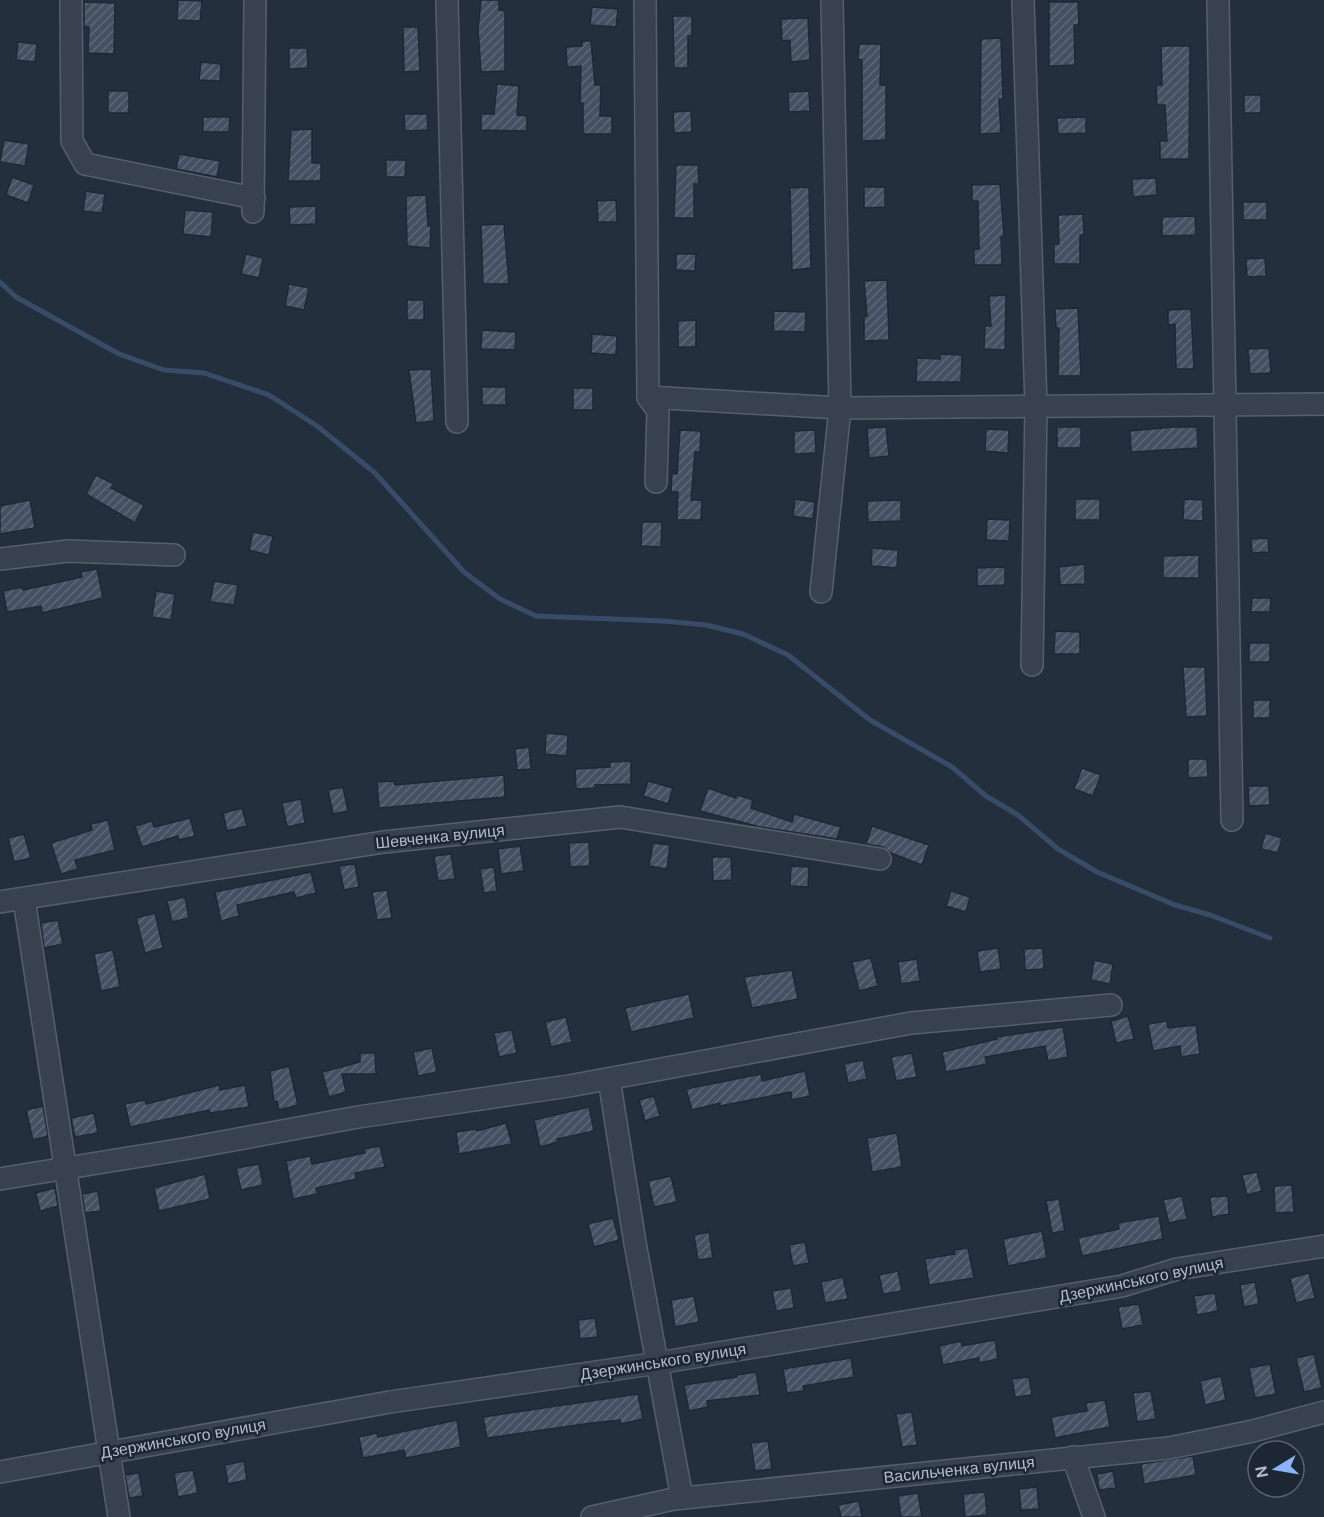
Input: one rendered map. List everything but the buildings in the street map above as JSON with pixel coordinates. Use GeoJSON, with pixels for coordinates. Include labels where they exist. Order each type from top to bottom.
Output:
{"type":"FeatureCollection","features":[{"type":"Feature","properties":{"kind":"street"},"geometry":{"type":"LineString","coordinates":[[71,0],[72,141],[85,164],[254,205],[255,0]]}},
{"type":"Feature","properties":{"kind":"street"},"geometry":{"type":"LineString","coordinates":[[447,0],[457,422]]}},
{"type":"Feature","properties":{"kind":"street"},"geometry":{"type":"LineString","coordinates":[[645,0],[648,398],[658,411],[656,482]]}},
{"type":"Feature","properties":{"kind":"street"},"geometry":{"type":"LineString","coordinates":[[821,592],[840,408],[831,0]]}},
{"type":"Feature","properties":{"kind":"street"},"geometry":{"type":"LineString","coordinates":[[1023,0],[1036,406],[1032,665]]}},
{"type":"Feature","properties":{"kind":"street"},"geometry":{"type":"LineString","coordinates":[[1218,0],[1232,820]]}},
{"type":"Feature","properties":{"kind":"street"},"geometry":{"type":"LineString","coordinates":[[648,398],[840,408],[1324,404]]}},
{"type":"Feature","properties":{"kind":"street"},"geometry":{"type":"LineString","coordinates":[[0,559],[68,551],[174,555]]}},
{"type":"Feature","properties":{"kind":"street","name":"Шевченка вулиця"},"geometry":{"type":"LineString","coordinates":[[0,902],[384,842],[620,817],[880,859]]}},
{"type":"Feature","properties":{"kind":"street"},"geometry":{"type":"LineString","coordinates":[[24,899],[119,1517]]}},
{"type":"Feature","properties":{"kind":"street"},"geometry":{"type":"LineString","coordinates":[[0,1179],[358,1117],[609,1079],[911,1023],[1111,1005]]}},
{"type":"Feature","properties":{"kind":"street"},"geometry":{"type":"LineString","coordinates":[[609,1079],[635,1243],[682,1498]]}},
{"type":"Feature","properties":{"kind":"street","name":"Дзержинського вулиця"},"geometry":{"type":"LineString","coordinates":[[0,1472],[390,1402],[658,1363],[1122,1286],[1177,1269],[1324,1246]]}},
{"type":"Feature","properties":{"kind":"street","name":"Васильченка вулиця"},"geometry":{"type":"LineString","coordinates":[[592,1517],[682,1498],[1169,1448],[1253,1431],[1324,1412]]}},
{"type":"Feature","properties":{"kind":"street"},"geometry":{"type":"LineString","coordinates":[[1073,1457],[1094,1517]]}},
{"type":"Feature","properties":{"kind":"waterway"},"geometry":{"type":"LineString","coordinates":[[0,282],[16,297],[119,354],[164,370],[204,373],[269,395],[317,426],[375,473],[464,572],[500,599],[536,616],[664,621],[706,625],[743,634],[788,655],[870,720],[952,767],[986,796],[1018,815],[1058,849],[1097,872],[1175,905],[1210,915],[1270,938]]}}]}
